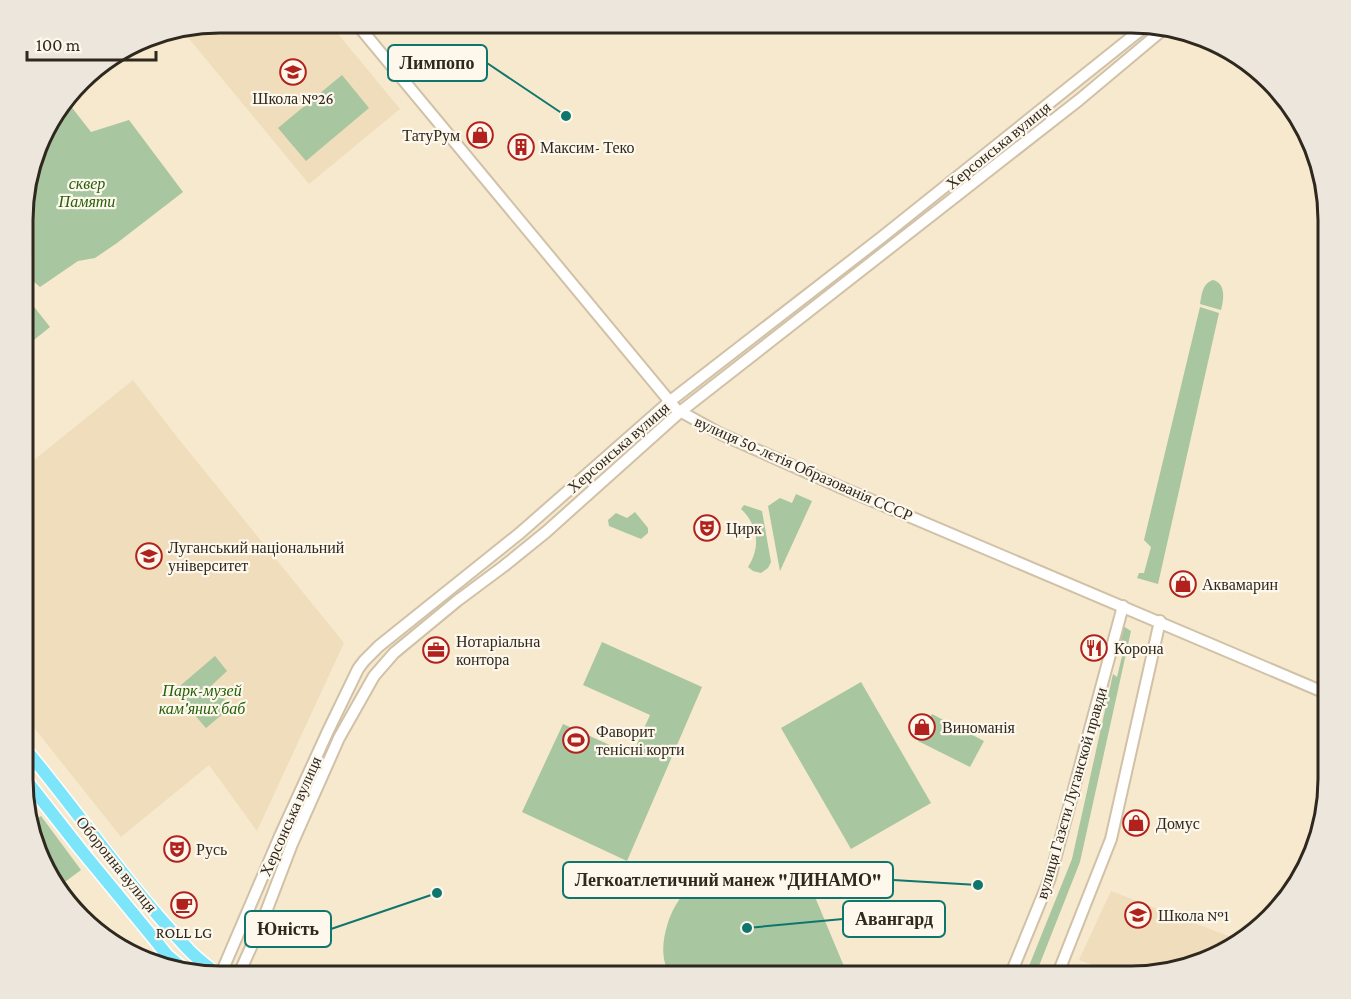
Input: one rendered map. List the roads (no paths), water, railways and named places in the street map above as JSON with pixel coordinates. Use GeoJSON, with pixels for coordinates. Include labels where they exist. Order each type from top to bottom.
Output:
{"type":"FeatureCollection","features":[{"type":"Feature","properties":{"kind":"main road","name":"Оборонна вулиця"},"geometry":{"type":"LineString","coordinates":[[33,759],[165,924],[207,966]]}},
{"type":"Feature","properties":{"kind":"main road","name":"Оборонна вулиця"},"geometry":{"type":"LineString","coordinates":[[33,789],[172,959]]}},
{"type":"Feature","properties":{"kind":"street","name":"вулиця 50-лєтія Образованія СССР"},"geometry":{"type":"LineString","coordinates":[[365,33],[669,402],[680,412],[721,434],[829,482],[1318,690]]}},
{"type":"Feature","properties":{"kind":"street","name":"Херсонська вулиця"},"geometry":{"type":"LineString","coordinates":[[223,966],[328,730],[364,660],[520,532],[669,402],[891,230],[1137,33]]}},
{"type":"Feature","properties":{"kind":"street","name":"Херсонська вулиця"},"geometry":{"type":"LineString","coordinates":[[243,966],[292,844],[339,738],[374,676],[394,653],[546,532],[680,412],[1079,100],[1157,35]]}},
{"type":"Feature","properties":{"kind":"street","name":"вулиця Газєти Луганской правди"},"geometry":{"type":"LineString","coordinates":[[1014,966],[1050,878],[1123,606]]}},
{"type":"Feature","properties":{"kind":"street"},"geometry":{"type":"LineString","coordinates":[[1061,966],[1112,839],[1160,621]]}},
{"type":"Feature","properties":{"kind":"place","name":"Школа №26"},"geometry":{"type":"Point","coordinates":[293,72]}},
{"type":"Feature","properties":{"kind":"place","name":"Лимпопо"},"geometry":{"type":"Point","coordinates":[566,116]}},
{"type":"Feature","properties":{"kind":"place","name":"ТатуРум"},"geometry":{"type":"Point","coordinates":[480,135]}},
{"type":"Feature","properties":{"kind":"place","name":"Максим- Теко"},"geometry":{"type":"Point","coordinates":[521,147]}},
{"type":"Feature","properties":{"kind":"place","name":"Цирк"},"geometry":{"type":"Point","coordinates":[707,528]}},
{"type":"Feature","properties":{"kind":"place","name":"Луганський національний університет"},"geometry":{"type":"Point","coordinates":[149,556]}},
{"type":"Feature","properties":{"kind":"place","name":"Аквамарин"},"geometry":{"type":"Point","coordinates":[1183,584]}},
{"type":"Feature","properties":{"kind":"place","name":"Корона"},"geometry":{"type":"Point","coordinates":[1094,648]}},
{"type":"Feature","properties":{"kind":"place","name":"Нотаріальна контора"},"geometry":{"type":"Point","coordinates":[436,650]}},
{"type":"Feature","properties":{"kind":"place","name":"Виноманія"},"geometry":{"type":"Point","coordinates":[922,727]}},
{"type":"Feature","properties":{"kind":"place","name":"Фаворит тенісні корти"},"geometry":{"type":"Point","coordinates":[576,740]}},
{"type":"Feature","properties":{"kind":"place","name":"Домус"},"geometry":{"type":"Point","coordinates":[1136,823]}},
{"type":"Feature","properties":{"kind":"place","name":"Русь"},"geometry":{"type":"Point","coordinates":[177,849]}},
{"type":"Feature","properties":{"kind":"place","name":"Легкоатлетичний манеж \"ДИНАМО\""},"geometry":{"type":"Point","coordinates":[978,885]}},
{"type":"Feature","properties":{"kind":"place","name":"Юність"},"geometry":{"type":"Point","coordinates":[437,893]}},
{"type":"Feature","properties":{"kind":"place","name":"ROLL LG"},"geometry":{"type":"Point","coordinates":[184,905]}},
{"type":"Feature","properties":{"kind":"place","name":"Школа №1"},"geometry":{"type":"Point","coordinates":[1138,915]}},
{"type":"Feature","properties":{"kind":"place","name":"Авангард"},"geometry":{"type":"Point","coordinates":[747,928]}},
{"type":"Feature","properties":{"kind":"park label","name":"сквер Памяти"},"geometry":{"type":"Point","coordinates":[87,192]}},
{"type":"Feature","properties":{"kind":"park label","name":"Парк-музей кам'яних баб"},"geometry":{"type":"Point","coordinates":[202,699]}}]}
